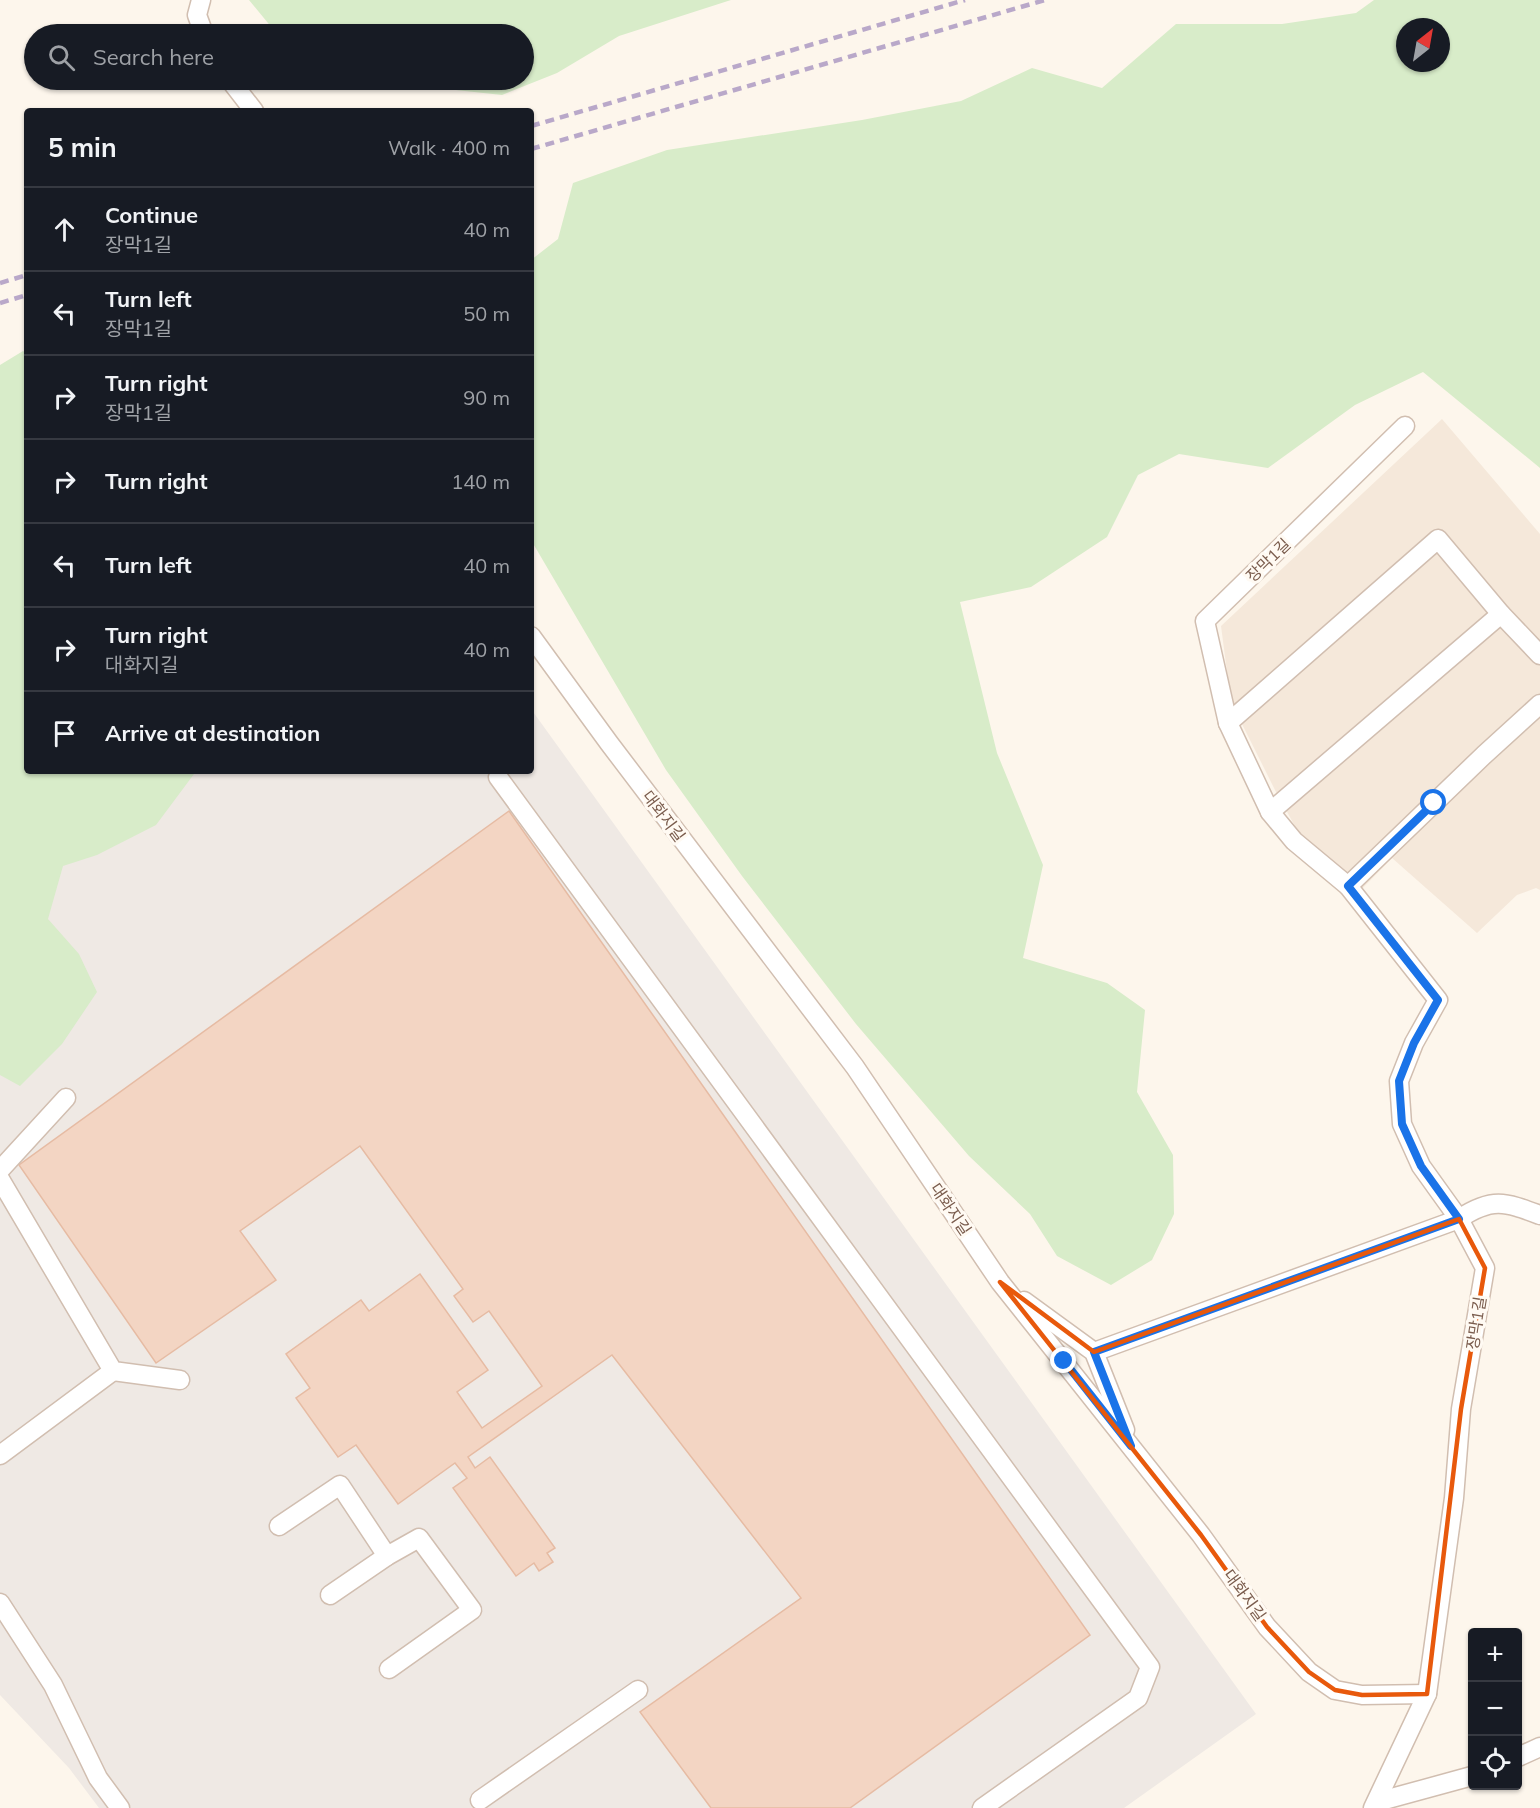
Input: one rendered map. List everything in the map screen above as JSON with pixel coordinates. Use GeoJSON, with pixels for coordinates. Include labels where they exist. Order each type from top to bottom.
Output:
{"type":"FeatureCollection","features":[{"type":"Feature","properties":{"kind":"street"},"geometry":{"type":"LineString","coordinates":[[200,24],[197,15],[201,0]]}},
{"type":"Feature","properties":{"kind":"street"},"geometry":{"type":"LineString","coordinates":[[238,90],[252,108]]}},
{"type":"Feature","properties":{"kind":"street","name":"장막1길"},"geometry":{"type":"LineString","coordinates":[[1375,1805],[1427,1694],[1454,1498],[1461,1409],[1485,1268],[1459,1219],[1421,1166],[1402,1124],[1399,1081],[1414,1043],[1438,1000],[1348,886],[1294,841],[1270,812],[1228,723],[1205,621],[1406,426]]}},
{"type":"Feature","properties":{"kind":"street"},"geometry":{"type":"LineString","coordinates":[[1228,723],[1438,539],[1501,614],[1540,655]]}},
{"type":"Feature","properties":{"kind":"street"},"geometry":{"type":"LineString","coordinates":[[1270,812],[1501,614]]}},
{"type":"Feature","properties":{"kind":"street","name":"대화지길"},"geometry":{"type":"LineString","coordinates":[[534,640],[855,1068],[1000,1282],[1201,1535],[1267,1627],[1309,1672],[1335,1690],[1353,1693],[1427,1694]]}},
{"type":"Feature","properties":{"kind":"street"},"geometry":{"type":"LineString","coordinates":[[1348,886],[1540,704]]}},
{"type":"Feature","properties":{"kind":"street"},"geometry":{"type":"LineString","coordinates":[[498,777],[1150,1667],[1138,1698],[982,1808]]}},
{"type":"Feature","properties":{"kind":"street"},"geometry":{"type":"LineString","coordinates":[[0,1170],[66,1098]]}},
{"type":"Feature","properties":{"kind":"street"},"geometry":{"type":"LineString","coordinates":[[0,1179],[113,1371]]}},
{"type":"Feature","properties":{"kind":"street"},"geometry":{"type":"LineString","coordinates":[[1094,1352],[1459,1219],[1478,1206],[1509,1203],[1540,1215]]}},
{"type":"Feature","properties":{"kind":"street"},"geometry":{"type":"LineString","coordinates":[[1000,1282],[1094,1352],[1131,1446]]}},
{"type":"Feature","properties":{"kind":"street"},"geometry":{"type":"LineString","coordinates":[[1,1453],[113,1371],[180,1380]]}},
{"type":"Feature","properties":{"kind":"street"},"geometry":{"type":"LineString","coordinates":[[279,1526],[340,1485],[387,1556]]}},
{"type":"Feature","properties":{"kind":"street"},"geometry":{"type":"LineString","coordinates":[[330,1594],[387,1556],[419,1538],[472,1610],[389,1669]]}},
{"type":"Feature","properties":{"kind":"street"},"geometry":{"type":"LineString","coordinates":[[0,1603],[53,1685],[98,1778],[120,1808]]}},
{"type":"Feature","properties":{"kind":"street"},"geometry":{"type":"LineString","coordinates":[[480,1800],[638,1690]]}},
{"type":"Feature","properties":{"kind":"street"},"geometry":{"type":"LineString","coordinates":[[1522,1756],[1540,1747]]}},
{"type":"Feature","properties":{"kind":"street"},"geometry":{"type":"LineString","coordinates":[[1375,1805],[1468,1777]]}},
{"type":"Feature","properties":{"kind":"highlighted area"},"geometry":{"type":"Polygon","coordinates":[[[1459,1219],[1485,1268],[1461,1409],[1427,1694],[1362,1695],[1335,1690],[1309,1672],[1267,1627],[1201,1535],[1000,1282],[1094,1352],[1459,1219]]]}},
{"type":"Feature","properties":{"kind":"shaded area"},"geometry":{"type":"Polygon","coordinates":[[[1442,419],[1540,534],[1540,890],[1536,888],[1517,895],[1477,933],[1392,858],[1358,893],[1296,828],[1231,702],[1221,626],[1442,419]]]}},
{"type":"Feature","properties":{"kind":"shaded area"},"geometry":{"type":"Polygon","coordinates":[[[534,713],[1256,1714],[1124,1808],[99,1808],[69,1768],[0,1695],[0,835],[113,774],[534,774],[534,713]]]}},
{"type":"Feature","properties":{"kind":"green space"},"geometry":{"type":"Polygon","coordinates":[[[249,0],[731,0],[619,36],[557,73],[534,82],[534,24],[269,24],[249,0]]]}},
{"type":"Feature","properties":{"kind":"green space"},"geometry":{"type":"Polygon","coordinates":[[[1374,0],[1540,0],[1540,468],[1423,372],[1355,405],[1268,468],[1179,454],[1138,475],[1107,537],[1031,587],[960,602],[997,753],[1043,865],[1023,958],[1107,983],[1145,1010],[1137,1092],[1173,1155],[1174,1214],[1152,1260],[1111,1285],[1057,1256],[1030,1214],[969,1156],[856,1024],[742,876],[666,770],[534,545],[534,258],[558,239],[573,183],[667,150],[862,120],[961,101],[1032,68],[1102,88],[1176,24],[1282,24],[1356,13],[1374,0]]]}},
{"type":"Feature","properties":{"kind":"green space"},"geometry":{"type":"Polygon","coordinates":[[[456,90],[514,90],[502,95],[456,90]]]}},
{"type":"Feature","properties":{"kind":"green space"},"geometry":{"type":"Polygon","coordinates":[[[24,352],[24,774],[194,774],[156,825],[97,855],[63,866],[48,919],[79,954],[97,992],[62,1044],[20,1086],[0,1075],[0,365],[24,352]]]}},
{"type":"Feature","properties":{"kind":"building"},"geometry":{"type":"Polygon","coordinates":[[[509,811],[1090,1635],[850,1808],[711,1808],[640,1712],[801,1598],[612,1355],[468,1457],[475,1468],[490,1457],[555,1548],[547,1553],[553,1562],[539,1571],[534,1563],[516,1576],[453,1488],[467,1478],[455,1463],[398,1504],[356,1445],[338,1457],[296,1398],[310,1388],[286,1354],[361,1300],[369,1311],[420,1274],[488,1370],[457,1392],[482,1428],[542,1386],[489,1311],[473,1322],[454,1296],[463,1289],[360,1146],[240,1231],[276,1280],[156,1363],[19,1165],[509,811]]]}},
{"type":"Feature","properties":{"kind":"railway"},"geometry":{"type":"LineString","coordinates":[[534,125],[965,0]]}},
{"type":"Feature","properties":{"kind":"railway"},"geometry":{"type":"LineString","coordinates":[[534,148],[1045,0]]}},
{"type":"Feature","properties":{"kind":"railway"},"geometry":{"type":"LineString","coordinates":[[0,283],[24,276]]}},
{"type":"Feature","properties":{"kind":"railway"},"geometry":{"type":"LineString","coordinates":[[0,303],[24,296]]}},
{"type":"Feature","properties":{"kind":"route"},"geometry":{"type":"LineString","coordinates":[[1064,1361],[1131,1446],[1094,1352],[1459,1219],[1421,1166],[1402,1124],[1399,1081],[1414,1043],[1438,1000],[1348,886],[1434,803]]}}]}
